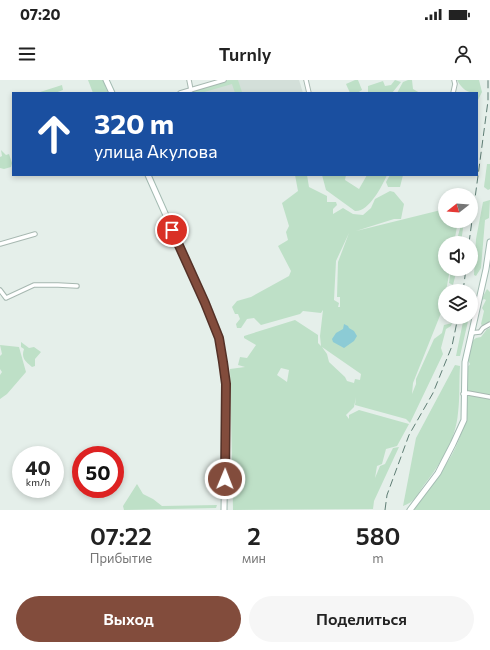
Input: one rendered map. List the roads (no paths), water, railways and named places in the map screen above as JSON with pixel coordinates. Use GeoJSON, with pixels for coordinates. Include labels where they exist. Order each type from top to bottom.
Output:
{"type":"FeatureCollection","features":[{"type":"Feature","properties":{"kind":"main road"},"geometry":{"type":"LineString","coordinates":[[106,80],[112,92]]}},
{"type":"Feature","properties":{"kind":"main road"},"geometry":{"type":"LineString","coordinates":[[148,176],[219,338],[226,384],[224,510]]}},
{"type":"Feature","properties":{"kind":"main road"},"geometry":{"type":"LineString","coordinates":[[410,510],[438,473],[464,420],[463,394],[465,362],[470,333],[486,269],[490,242]]}},
{"type":"Feature","properties":{"kind":"street"},"geometry":{"type":"LineString","coordinates":[[189,80],[191,90]]}},
{"type":"Feature","properties":{"kind":"street"},"geometry":{"type":"LineString","coordinates":[[184,92],[224,80]]}},
{"type":"Feature","properties":{"kind":"street"},"geometry":{"type":"LineString","coordinates":[[306,80],[309,92]]}},
{"type":"Feature","properties":{"kind":"street"},"geometry":{"type":"LineString","coordinates":[[453,92],[455,84],[454,80]]}},
{"type":"Feature","properties":{"kind":"street"},"geometry":{"type":"LineString","coordinates":[[0,244],[35,234]]}},
{"type":"Feature","properties":{"kind":"street"},"geometry":{"type":"LineString","coordinates":[[0,290],[6,298],[34,285],[77,286]]}},
{"type":"Feature","properties":{"kind":"street"},"geometry":{"type":"LineString","coordinates":[[470,333],[480,332],[483,328],[490,324]]}},
{"type":"Feature","properties":{"kind":"street"},"geometry":{"type":"LineString","coordinates":[[463,394],[468,393],[490,397]]}},
{"type":"Feature","properties":{"kind":"water"},"geometry":{"type":"Polygon","coordinates":[[[344,324],[354,331],[357,336],[354,341],[344,348],[333,342],[332,339],[336,333],[343,329],[344,324]]]}},
{"type":"Feature","properties":{"kind":"railway"},"geometry":{"type":"LineString","coordinates":[[478,176],[488,101],[488,80]]}},
{"type":"Feature","properties":{"kind":"railway"},"geometry":{"type":"LineString","coordinates":[[470,236],[478,176]]}},
{"type":"Feature","properties":{"kind":"railway"},"geometry":{"type":"LineString","coordinates":[[464,284],[465,276]]}},
{"type":"Feature","properties":{"kind":"railway"},"geometry":{"type":"LineString","coordinates":[[385,510],[387,495],[409,435],[433,393],[452,346],[457,324]]}}]}
